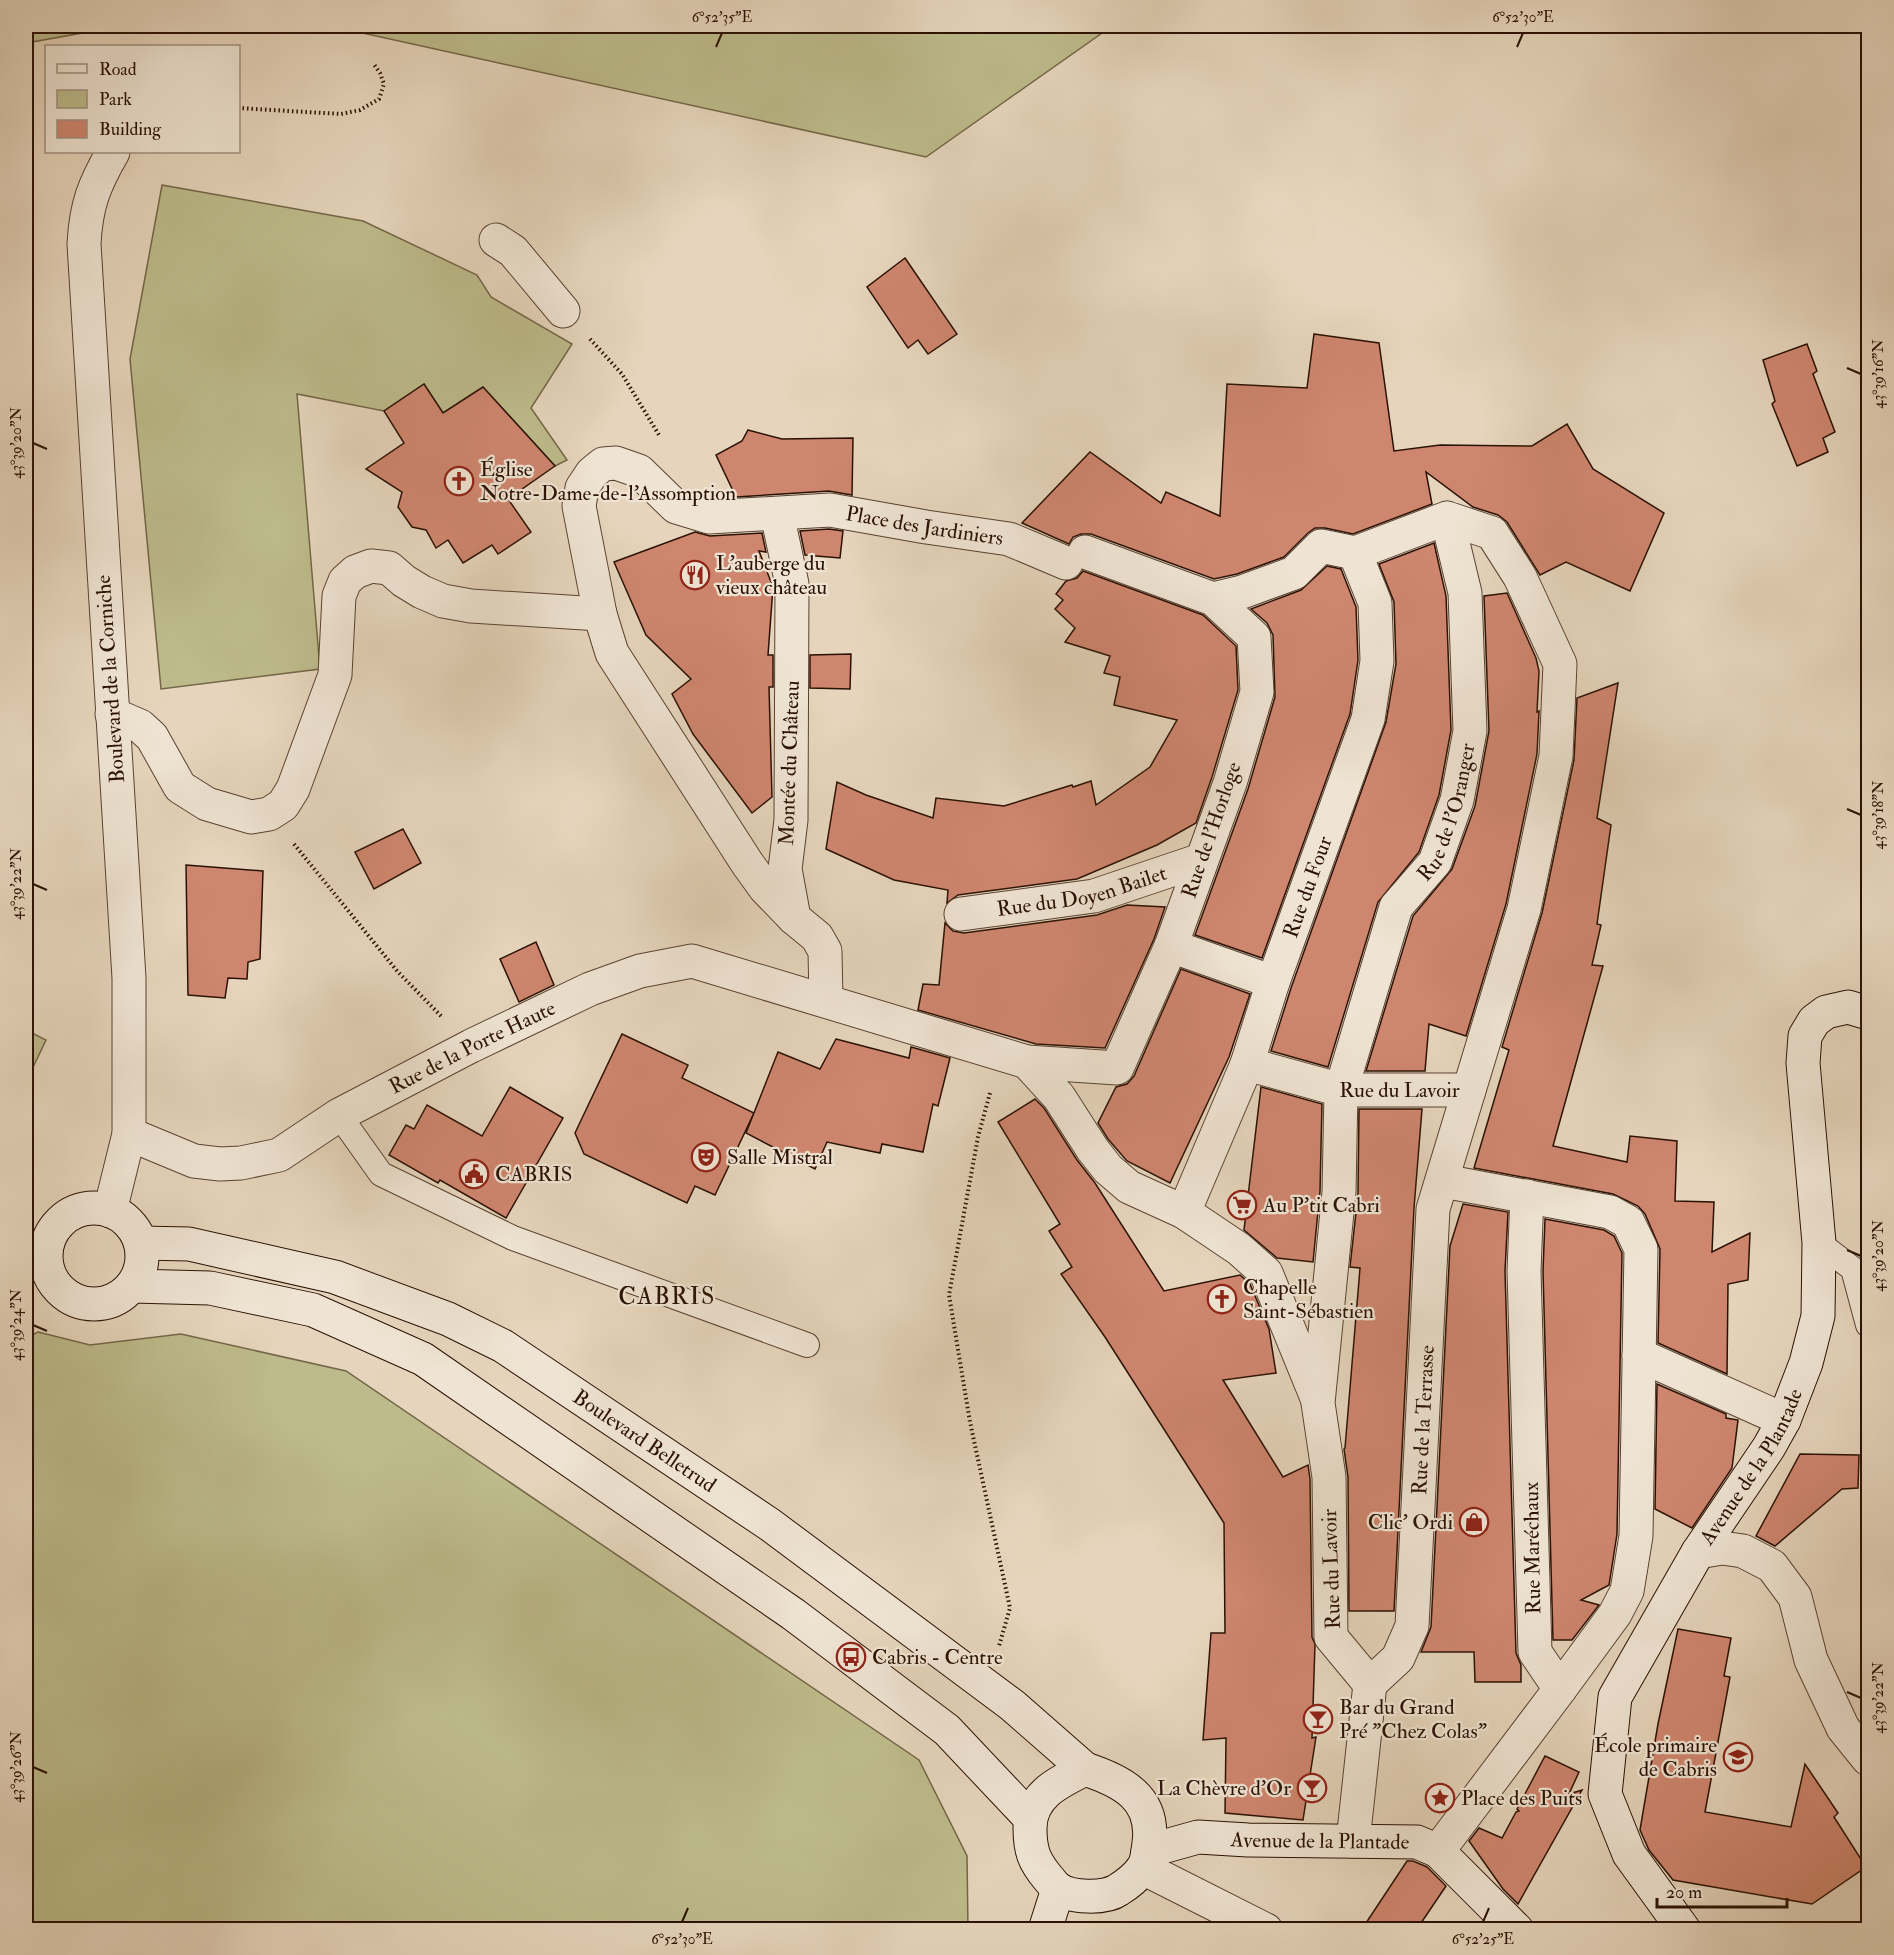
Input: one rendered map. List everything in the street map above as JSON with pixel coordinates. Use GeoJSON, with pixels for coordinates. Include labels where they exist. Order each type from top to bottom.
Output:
{"type":"FeatureCollection","features":[{"type":"Feature","properties":{"kind":"street","name":"Boulevard de la Corniche"},"geometry":{"type":"LineString","coordinates":[[110,1210],[129,1134],[129,978],[84,244],[86,217],[95,184],[113,153]]}},
{"type":"Feature","properties":{"kind":"street"},"geometry":{"type":"LineString","coordinates":[[495,240],[513,251],[563,311]]}},
{"type":"Feature","properties":{"kind":"street","name":"Place des Jardiniers"},"geometry":{"type":"LineString","coordinates":[[600,614],[579,506],[582,488],[592,473],[603,464],[616,463],[639,471],[676,507],[709,517],[830,510],[1009,539],[1213,599]]}},
{"type":"Feature","properties":{"kind":"street","name":"Montée du Château"},"geometry":{"type":"LineString","coordinates":[[777,514],[792,584],[791,820],[785,869],[794,918]]}},
{"type":"Feature","properties":{"kind":"street"},"geometry":{"type":"LineString","coordinates":[[1213,599],[1251,589],[1294,573],[1322,546],[1355,553],[1447,518],[1492,533],[1520,576],[1560,664],[1556,756],[1524,909],[1469,1090]]}},
{"type":"Feature","properties":{"kind":"street","name":"Rue de l'Oranger"},"geometry":{"type":"LineString","coordinates":[[1341,1090],[1396,907],[1436,862],[1457,800],[1466,754],[1470,731],[1465,593],[1447,518]]}},
{"type":"Feature","properties":{"kind":"street","name":"Rue du Four"},"geometry":{"type":"LineString","coordinates":[[1184,1212],[1247,1064],[1273,982],[1368,719],[1377,662],[1375,603],[1355,553]]}},
{"type":"Feature","properties":{"kind":"street"},"geometry":{"type":"LineString","coordinates":[[112,714],[140,726],[152,737],[180,786],[207,804],[251,817],[269,814],[283,805],[293,789],[335,675],[339,596],[345,581],[355,572],[371,566],[389,568],[422,592],[443,601],[471,606],[600,614],[612,653],[747,863],[765,888],[794,918],[817,937],[825,951],[826,1000]]}},
{"type":"Feature","properties":{"kind":"street","name":"Rue de l'Horloge"},"geometry":{"type":"LineString","coordinates":[[1117,1068],[1171,946],[1230,783],[1257,692],[1254,637],[1213,599]]}},
{"type":"Feature","properties":{"kind":"street","name":"Rue du Doyen Bailet"},"geometry":{"type":"LineString","coordinates":[[961,914],[1094,896],[1201,860]]}},
{"type":"Feature","properties":{"kind":"street"},"geometry":{"type":"LineString","coordinates":[[1171,946],[1273,982]]}},
{"type":"Feature","properties":{"kind":"street","name":"Rue de la Porte Haute"},"geometry":{"type":"LineString","coordinates":[[129,1134],[195,1161],[220,1164],[241,1163],[279,1155],[339,1115],[471,1046],[590,989],[640,970],[692,961],[1014,1058],[1117,1068]]}},
{"type":"Feature","properties":{"kind":"street","name":"Avenue de la Plantade"},"geometry":{"type":"LineString","coordinates":[[1684,1929],[1629,1854],[1605,1794],[1615,1697],[1698,1552],[1769,1447],[1784,1419],[1806,1363],[1818,1316],[1819,1243],[1803,1063],[1805,1036],[1814,1021],[1826,1012],[1848,1007],[1869,1013]]}},
{"type":"Feature","properties":{"kind":"street"},"geometry":{"type":"LineString","coordinates":[[1014,1058],[1059,1096],[1093,1150],[1108,1169],[1129,1186],[1184,1212],[1239,1249],[1266,1273],[1318,1403]]}},
{"type":"Feature","properties":{"kind":"street"},"geometry":{"type":"LineString","coordinates":[[1247,1064],[1341,1090]]}},
{"type":"Feature","properties":{"kind":"street","name":"Rue du Lavoir"},"geometry":{"type":"LineString","coordinates":[[1370,1684],[1331,1637],[1329,1477],[1318,1403],[1339,1192],[1341,1090],[1469,1090],[1443,1181]]}},
{"type":"Feature","properties":{"kind":"street"},"geometry":{"type":"LineString","coordinates":[[1438,1851],[1615,1614],[1627,1591],[1636,1536],[1641,1250],[1628,1222],[1610,1212],[1443,1181]]}},
{"type":"Feature","properties":{"kind":"street","name":"Rue de la Terrasse"},"geometry":{"type":"LineString","coordinates":[[1370,1684],[1398,1658],[1412,1626],[1433,1209],[1443,1181]]}},
{"type":"Feature","properties":{"kind":"street","name":"Rue Maréchaux"},"geometry":{"type":"LineString","coordinates":[[1527,1196],[1524,1271],[1535,1652],[1560,1689]]}},
{"type":"Feature","properties":{"kind":"street"},"geometry":{"type":"LineString","coordinates":[[95,1208],[110,1210],[124,1217],[135,1229],[141,1243],[143,1258],[140,1273],[122,1296],[108,1302],[93,1304],[78,1301],[37,1273],[56,1226],[67,1216],[81,1210],[95,1208]]}},
{"type":"Feature","properties":{"kind":"street","name":"Boulevard Belletrud"},"geometry":{"type":"LineString","coordinates":[[141,1243],[189,1244],[334,1277],[448,1319],[503,1346],[769,1524],[1012,1705],[1085,1769]]}},
{"type":"Feature","properties":{"kind":"street"},"geometry":{"type":"LineString","coordinates":[[132,1286],[210,1288],[313,1310],[423,1359],[793,1614],[851,1657],[947,1730],[1030,1818]]}},
{"type":"Feature","properties":{"kind":"street"},"geometry":{"type":"LineString","coordinates":[[1639,1355],[1784,1419]]}},
{"type":"Feature","properties":{"kind":"street"},"geometry":{"type":"LineString","coordinates":[[1698,1552],[1722,1548],[1743,1551],[1772,1566],[1795,1598],[1811,1660],[1843,1728],[1869,1759]]}},
{"type":"Feature","properties":{"kind":"street"},"geometry":{"type":"LineString","coordinates":[[1353,1841],[1370,1684]]}},
{"type":"Feature","properties":{"kind":"street"},"geometry":{"type":"LineString","coordinates":[[1085,1769],[1112,1778],[1128,1789],[1145,1806],[1151,1830],[1146,1860],[1117,1891],[1082,1897],[1058,1889],[1037,1864],[1030,1844],[1030,1818],[1041,1797],[1054,1784],[1085,1769]]}},
{"type":"Feature","properties":{"kind":"street","name":"Avenue de la Plantade"},"geometry":{"type":"LineString","coordinates":[[1145,1806],[1198,1837],[1248,1840],[1417,1842],[1438,1851],[1517,1929]]}},
{"type":"Feature","properties":{"kind":"street","name":"Avenue de la Plantade"},"geometry":{"type":"LineString","coordinates":[[1146,1860],[1198,1837]]}},
{"type":"Feature","properties":{"kind":"street"},"geometry":{"type":"LineString","coordinates":[[1146,1860],[1266,1929]]}},
{"type":"Feature","properties":{"kind":"street"},"geometry":{"type":"LineString","coordinates":[[1045,1929],[1058,1889]]}},
{"type":"Feature","properties":{"kind":"lane"},"geometry":{"type":"LineString","coordinates":[[339,1115],[381,1174],[513,1238],[807,1345]]}},
{"type":"Feature","properties":{"kind":"lane"},"geometry":{"type":"LineString","coordinates":[[1819,1243],[1853,1269],[1869,1325]]}},
{"type":"Feature","properties":{"kind":"path"},"geometry":{"type":"LineString","coordinates":[[240,108],[341,114],[360,110],[379,99],[384,84],[373,63]]}},
{"type":"Feature","properties":{"kind":"path"},"geometry":{"type":"LineString","coordinates":[[587,336],[622,374],[664,444]]}},
{"type":"Feature","properties":{"kind":"path"},"geometry":{"type":"LineString","coordinates":[[269,814],[398,972],[471,1046]]}},
{"type":"Feature","properties":{"kind":"path"},"geometry":{"type":"LineString","coordinates":[[980,1681],[998,1649],[1010,1608],[969,1422],[949,1295],[978,1137],[1014,1058]]}},
{"type":"Feature","properties":{"kind":"green space"},"geometry":{"type":"Polygon","coordinates":[[[26,26],[122,26],[26,43],[26,26]]]}},
{"type":"Feature","properties":{"kind":"green space"},"geometry":{"type":"Polygon","coordinates":[[[331,26],[1112,26],[926,157],[331,26]]]}},
{"type":"Feature","properties":{"kind":"green space"},"geometry":{"type":"Polygon","coordinates":[[[162,185],[363,221],[477,275],[491,297],[572,344],[531,408],[567,460],[555,466],[483,387],[443,413],[424,384],[384,411],[297,394],[320,669],[161,689],[130,359],[162,185]]]}},
{"type":"Feature","properties":{"kind":"green space"},"geometry":{"type":"Polygon","coordinates":[[[26,1030],[46,1040],[26,1082],[26,1030]]]}},
{"type":"Feature","properties":{"kind":"green space"},"geometry":{"type":"Polygon","coordinates":[[[38,1332],[90,1345],[181,1334],[346,1371],[919,1760],[967,1856],[968,1929],[26,1929],[26,1338],[38,1332]]]}},
{"type":"Feature","properties":{"kind":"building"},"geometry":{"type":"Polygon","coordinates":[[[905,258],[957,334],[928,354],[918,340],[908,348],[867,287],[905,258]]]}},
{"type":"Feature","properties":{"kind":"building"},"geometry":{"type":"Polygon","coordinates":[[[1314,334],[1379,343],[1394,451],[1440,445],[1532,446],[1567,424],[1593,469],[1664,513],[1630,591],[1566,562],[1540,575],[1507,522],[1498,515],[1473,507],[1426,472],[1432,504],[1353,534],[1315,528],[1284,557],[1237,574],[1214,579],[1091,534],[1073,537],[1069,544],[1022,523],[1090,452],[1161,503],[1166,492],[1220,516],[1227,384],[1307,388],[1314,334]]]}},
{"type":"Feature","properties":{"kind":"building"},"geometry":{"type":"Polygon","coordinates":[[[1807,344],[1817,371],[1813,374],[1835,432],[1823,438],[1828,452],[1797,466],[1772,404],[1775,401],[1763,360],[1807,344]]]}},
{"type":"Feature","properties":{"kind":"building","name":"Église Notre-Dame-de-l'Assomption"},"geometry":{"type":"Polygon","coordinates":[[[424,384],[443,413],[483,387],[555,466],[508,499],[531,532],[498,554],[492,545],[463,563],[448,540],[436,548],[426,530],[412,527],[398,507],[402,492],[366,469],[404,443],[384,411],[424,384]]]}},
{"type":"Feature","properties":{"kind":"building"},"geometry":{"type":"Polygon","coordinates":[[[748,430],[782,439],[853,438],[852,495],[829,491],[736,497],[716,455],[742,441],[748,430]]]}},
{"type":"Feature","properties":{"kind":"building"},"geometry":{"type":"Polygon","coordinates":[[[829,529],[843,531],[840,558],[805,555],[800,531],[829,529]]]}},
{"type":"Feature","properties":{"kind":"building"},"geometry":{"type":"Polygon","coordinates":[[[695,532],[710,536],[762,533],[766,552],[759,551],[773,587],[768,655],[773,655],[773,687],[769,687],[772,797],[752,813],[693,734],[672,694],[691,679],[646,635],[614,562],[695,532]]]}},
{"type":"Feature","properties":{"kind":"building"},"geometry":{"type":"Polygon","coordinates":[[[1434,543],[1446,596],[1451,730],[1439,795],[1419,852],[1378,902],[1328,1067],[1271,1051],[1291,988],[1386,722],[1396,664],[1394,602],[1379,564],[1434,543]]]}},
{"type":"Feature","properties":{"kind":"building"},"geometry":{"type":"Polygon","coordinates":[[[1327,566],[1341,569],[1356,607],[1358,660],[1350,714],[1262,958],[1195,935],[1248,789],[1275,697],[1273,635],[1267,623],[1251,609],[1301,590],[1327,566]]]}},
{"type":"Feature","properties":{"kind":"building"},"geometry":{"type":"Polygon","coordinates":[[[1083,571],[1203,615],[1236,646],[1238,690],[1196,823],[1157,845],[1077,879],[958,895],[947,903],[948,890],[894,880],[826,849],[837,782],[866,795],[933,818],[936,798],[1004,806],[1091,781],[1096,805],[1150,767],[1177,720],[1114,705],[1120,677],[1104,673],[1110,656],[1065,642],[1075,628],[1055,609],[1063,600],[1056,594],[1066,581],[1077,578],[1083,571]]]}},
{"type":"Feature","properties":{"kind":"building"},"geometry":{"type":"Polygon","coordinates":[[[1507,593],[1536,658],[1539,671],[1537,712],[1539,711],[1537,754],[1506,904],[1466,1036],[1429,1024],[1425,1071],[1366,1071],[1413,916],[1452,869],[1475,806],[1489,731],[1484,596],[1507,593]]]}},
{"type":"Feature","properties":{"kind":"building"},"geometry":{"type":"Polygon","coordinates":[[[851,654],[850,689],[810,688],[810,655],[851,654]]]}},
{"type":"Feature","properties":{"kind":"building"},"geometry":{"type":"Polygon","coordinates":[[[1618,683],[1597,818],[1611,825],[1597,924],[1601,925],[1592,965],[1603,966],[1553,1146],[1627,1162],[1630,1136],[1677,1141],[1675,1201],[1714,1202],[1712,1252],[1750,1233],[1748,1280],[1728,1284],[1727,1374],[1658,1343],[1660,1249],[1645,1214],[1638,1206],[1613,1194],[1474,1168],[1509,1050],[1502,1047],[1542,913],[1574,760],[1577,698],[1618,683]]]}},
{"type":"Feature","properties":{"kind":"building"},"geometry":{"type":"Polygon","coordinates":[[[403,829],[421,863],[374,889],[355,852],[403,829]]]}},
{"type":"Feature","properties":{"kind":"building"},"geometry":{"type":"Polygon","coordinates":[[[186,865],[263,871],[260,959],[248,962],[247,979],[228,978],[225,998],[188,995],[186,865]]]}},
{"type":"Feature","properties":{"kind":"building"},"geometry":{"type":"Polygon","coordinates":[[[1127,905],[1165,907],[1154,939],[1105,1048],[1036,1044],[918,1010],[923,984],[939,985],[945,923],[953,931],[964,933],[1097,915],[1127,905]]]}},
{"type":"Feature","properties":{"kind":"building"},"geometry":{"type":"Polygon","coordinates":[[[536,942],[554,985],[519,1002],[500,959],[536,942]]]}},
{"type":"Feature","properties":{"kind":"building"},"geometry":{"type":"Polygon","coordinates":[[[1181,969],[1250,994],[1229,1057],[1170,1183],[1127,1161],[1098,1123],[1116,1087],[1127,1084],[1134,1076],[1181,969]]]}},
{"type":"Feature","properties":{"kind":"building"},"geometry":{"type":"Polygon","coordinates":[[[622,1034],[688,1065],[682,1078],[754,1113],[715,1195],[695,1186],[687,1203],[584,1154],[575,1133],[622,1034]]]}},
{"type":"Feature","properties":{"kind":"building"},"geometry":{"type":"Polygon","coordinates":[[[836,1039],[909,1058],[911,1047],[950,1058],[938,1106],[933,1104],[923,1152],[882,1144],[880,1153],[827,1142],[815,1169],[746,1133],[778,1052],[820,1069],[836,1039]]]}},
{"type":"Feature","properties":{"kind":"building"},"geometry":{"type":"Polygon","coordinates":[[[510,1087],[563,1118],[506,1218],[440,1180],[438,1183],[389,1155],[406,1125],[414,1129],[427,1105],[482,1136],[510,1087]]]}},
{"type":"Feature","properties":{"kind":"building"},"geometry":{"type":"Polygon","coordinates":[[[1261,1087],[1322,1104],[1320,1191],[1313,1262],[1277,1258],[1244,1230],[1261,1087]]]}},
{"type":"Feature","properties":{"kind":"building"},"geometry":{"type":"Polygon","coordinates":[[[1035,1099],[1044,1108],[1077,1160],[1095,1183],[1164,1291],[1240,1275],[1250,1284],[1269,1329],[1276,1373],[1223,1380],[1283,1477],[1308,1465],[1312,1637],[1315,1644],[1312,1738],[1316,1737],[1303,1820],[1225,1813],[1226,1738],[1203,1740],[1211,1633],[1225,1633],[1224,1523],[1105,1337],[1061,1274],[1072,1267],[1049,1231],[1060,1224],[998,1122],[1035,1099]]]}},
{"type":"Feature","properties":{"kind":"building"},"geometry":{"type":"Polygon","coordinates":[[[1359,1109],[1422,1109],[1414,1208],[1394,1611],[1349,1611],[1348,1477],[1344,1449],[1360,1268],[1350,1267],[1358,1194],[1359,1109]]]}},
{"type":"Feature","properties":{"kind":"building"},"geometry":{"type":"Polygon","coordinates":[[[1463,1204],[1508,1212],[1505,1271],[1516,1653],[1521,1665],[1521,1682],[1475,1682],[1474,1652],[1421,1652],[1431,1627],[1450,1246],[1463,1204]]]}},
{"type":"Feature","properties":{"kind":"building"},"geometry":{"type":"Polygon","coordinates":[[[1545,1219],[1604,1230],[1614,1236],[1622,1253],[1617,1534],[1609,1585],[1581,1600],[1599,1605],[1572,1640],[1553,1640],[1543,1271],[1545,1219]]]}},
{"type":"Feature","properties":{"kind":"building"},"geometry":{"type":"Polygon","coordinates":[[[1657,1384],[1726,1414],[1726,1418],[1738,1420],[1732,1468],[1692,1528],[1655,1509],[1657,1384]]]}},
{"type":"Feature","properties":{"kind":"building"},"geometry":{"type":"Polygon","coordinates":[[[1800,1454],[1859,1455],[1858,1488],[1842,1489],[1775,1546],[1756,1536],[1800,1454]]]}},
{"type":"Feature","properties":{"kind":"building"},"geometry":{"type":"Polygon","coordinates":[[[1678,1629],[1731,1638],[1724,1676],[1730,1677],[1705,1812],[1791,1827],[1805,1764],[1838,1813],[1834,1817],[1866,1867],[1812,1904],[1673,1880],[1649,1850],[1640,1830],[1658,1724],[1678,1629]]]}},
{"type":"Feature","properties":{"kind":"building"},"geometry":{"type":"Polygon","coordinates":[[[1545,1756],[1579,1772],[1569,1794],[1582,1790],[1518,1904],[1503,1889],[1469,1841],[1479,1828],[1502,1838],[1516,1812],[1519,1811],[1517,1809],[1545,1756]]]}},
{"type":"Feature","properties":{"kind":"building"},"geometry":{"type":"Polygon","coordinates":[[[1407,1861],[1427,1867],[1446,1886],[1417,1929],[1362,1929],[1407,1861]]]}},
{"type":"Feature","properties":{"kind":"place","name":"Église Notre-Dame-de-l'Assomption"},"geometry":{"type":"Point","coordinates":[459,481]}},
{"type":"Feature","properties":{"kind":"place","name":"L'auberge du vieux château"},"geometry":{"type":"Point","coordinates":[695,575]}},
{"type":"Feature","properties":{"kind":"place","name":"Salle Mistral"},"geometry":{"type":"Point","coordinates":[706,1157]}},
{"type":"Feature","properties":{"kind":"place","name":"CABRIS"},"geometry":{"type":"Point","coordinates":[474,1174]}},
{"type":"Feature","properties":{"kind":"place","name":"Au P'tit Cabri"},"geometry":{"type":"Point","coordinates":[1242,1205]}},
{"type":"Feature","properties":{"kind":"place","name":"Chapelle Saint-Sébastien"},"geometry":{"type":"Point","coordinates":[1222,1299]}},
{"type":"Feature","properties":{"kind":"place","name":"Clic' Ordi"},"geometry":{"type":"Point","coordinates":[1474,1522]}},
{"type":"Feature","properties":{"kind":"place","name":"Cabris - Centre"},"geometry":{"type":"Point","coordinates":[851,1657]}},
{"type":"Feature","properties":{"kind":"place","name":"Bar du Grand Pré \"Chez Colas\""},"geometry":{"type":"Point","coordinates":[1318,1719]}},
{"type":"Feature","properties":{"kind":"place","name":"École primaire de Cabris"},"geometry":{"type":"Point","coordinates":[1738,1757]}},
{"type":"Feature","properties":{"kind":"place","name":"La Chèvre d'Or"},"geometry":{"type":"Point","coordinates":[1312,1788]}},
{"type":"Feature","properties":{"kind":"place","name":"Place des Puits"},"geometry":{"type":"Point","coordinates":[1440,1798]}},
{"type":"Feature","properties":{"kind":"district","name":"CABRIS"},"geometry":{"type":"Point","coordinates":[667,1296]}}]}
